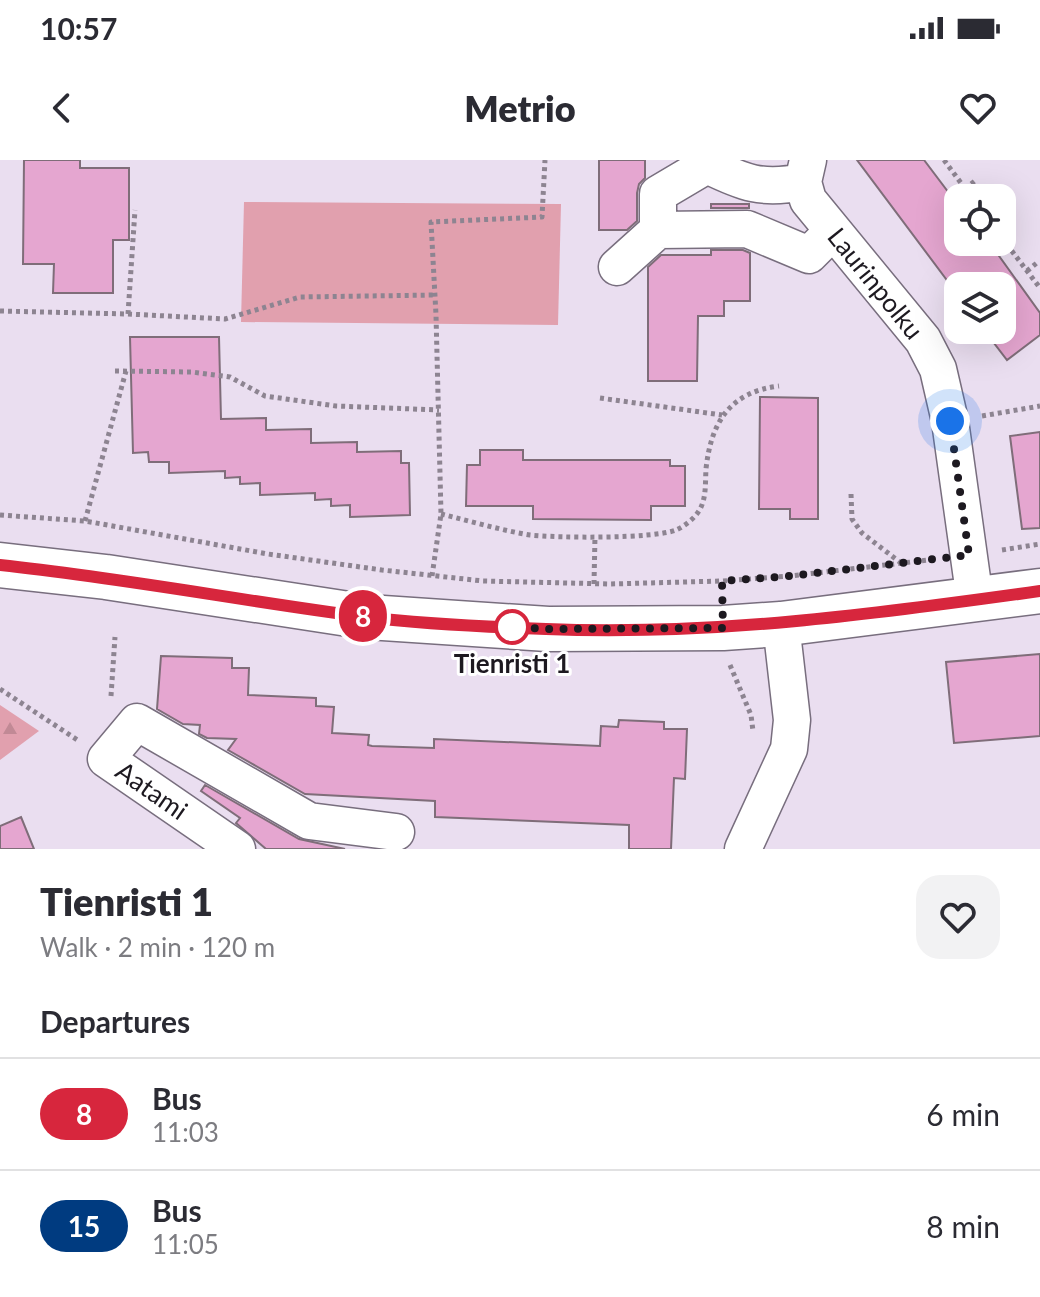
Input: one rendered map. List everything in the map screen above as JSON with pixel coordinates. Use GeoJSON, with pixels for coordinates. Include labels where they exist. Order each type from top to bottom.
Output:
{"type":"FeatureCollection","features":[{"type":"Feature","properties":{"kind":"main road"},"geometry":{"type":"LineString","coordinates":[[0,565],[106,577],[368,617],[548,629],[723,628],[781,624],[1040,591]]}},
{"type":"Feature","properties":{"kind":"street"},"geometry":{"type":"LineString","coordinates":[[658,230],[658,194],[707,165],[744,184],[780,186],[805,171]]}},
{"type":"Feature","properties":{"kind":"street","name":"Laurinpolku"},"geometry":{"type":"LineString","coordinates":[[805,171],[808,200],[923,340],[938,369],[950,421],[975,600]]}},
{"type":"Feature","properties":{"kind":"street"},"geometry":{"type":"LineString","coordinates":[[617,267],[658,230],[747,229],[809,255],[833,231]]}},
{"type":"Feature","properties":{"kind":"street"},"geometry":{"type":"LineString","coordinates":[[743,849],[789,749],[792,720],[781,624]]}},
{"type":"Feature","properties":{"kind":"street"},"geometry":{"type":"LineString","coordinates":[[106,759],[137,722],[309,821],[396,832]]}},
{"type":"Feature","properties":{"kind":"street","name":"Aatami"},"geometry":{"type":"LineString","coordinates":[[106,759],[237,849]]}},
{"type":"Feature","properties":{"kind":"path"},"geometry":{"type":"LineString","coordinates":[[432,576],[441,514],[431,222],[542,217],[545,160]]}},
{"type":"Feature","properties":{"kind":"path"},"geometry":{"type":"LineString","coordinates":[[944,160],[961,184]]}},
{"type":"Feature","properties":{"kind":"path"},"geometry":{"type":"LineString","coordinates":[[971,184],[976,180]]}},
{"type":"Feature","properties":{"kind":"path"},"geometry":{"type":"LineString","coordinates":[[128,314],[135,210]]}},
{"type":"Feature","properties":{"kind":"path"},"geometry":{"type":"LineString","coordinates":[[1016,256],[1040,288]]}},
{"type":"Feature","properties":{"kind":"path"},"geometry":{"type":"LineString","coordinates":[[1027,271],[1038,262]]}},
{"type":"Feature","properties":{"kind":"path"},"geometry":{"type":"LineString","coordinates":[[0,311],[225,319],[300,297],[435,295]]}},
{"type":"Feature","properties":{"kind":"path"},"geometry":{"type":"LineString","coordinates":[[115,371],[192,372],[230,377],[265,396],[336,406],[439,410]]}},
{"type":"Feature","properties":{"kind":"path"},"geometry":{"type":"LineString","coordinates":[[85,521],[126,371]]}},
{"type":"Feature","properties":{"kind":"path"},"geometry":{"type":"LineString","coordinates":[[441,514],[531,535],[656,535],[679,529],[695,516],[704,502],[709,447],[722,415],[738,400],[758,389],[779,386]]}},
{"type":"Feature","properties":{"kind":"path"},"geometry":{"type":"LineString","coordinates":[[600,398],[722,415]]}},
{"type":"Feature","properties":{"kind":"path"},"geometry":{"type":"LineString","coordinates":[[950,421],[1040,406]]}},
{"type":"Feature","properties":{"kind":"path"},"geometry":{"type":"LineString","coordinates":[[851,494],[852,519],[862,533],[902,563]]}},
{"type":"Feature","properties":{"kind":"path"},"geometry":{"type":"LineString","coordinates":[[0,515],[85,521],[268,554],[483,581],[594,584],[722,581],[902,563],[1040,544]]}},
{"type":"Feature","properties":{"kind":"path"},"geometry":{"type":"LineString","coordinates":[[594,584],[595,536]]}},
{"type":"Feature","properties":{"kind":"path"},"geometry":{"type":"LineString","coordinates":[[722,581],[725,652],[751,715],[756,745]]}},
{"type":"Feature","properties":{"kind":"path"},"geometry":{"type":"LineString","coordinates":[[115,637],[111,699],[137,722]]}},
{"type":"Feature","properties":{"kind":"path"},"geometry":{"type":"LineString","coordinates":[[0,689],[106,759]]}},
{"type":"Feature","properties":{"kind":"green space"},"geometry":{"type":"Polygon","coordinates":[[[244,202],[561,204],[558,325],[241,322],[244,202]]]}},
{"type":"Feature","properties":{"kind":"green space"},"geometry":{"type":"Polygon","coordinates":[[[0,705],[39,731],[0,760],[0,705]]]}},
{"type":"Feature","properties":{"kind":"building"},"geometry":{"type":"Polygon","coordinates":[[[24,160],[80,160],[80,168],[129,168],[129,240],[113,240],[113,293],[53,293],[54,264],[23,264],[24,160]]]}},
{"type":"Feature","properties":{"kind":"building"},"geometry":{"type":"Polygon","coordinates":[[[599,160],[645,160],[645,178],[639,184],[637,193],[637,221],[627,230],[599,230],[599,160]]]}},
{"type":"Feature","properties":{"kind":"building"},"geometry":{"type":"Polygon","coordinates":[[[857,160],[924,160],[944,186],[944,256],[999,256],[1011,272],[944,272],[944,276],[857,160]]]}},
{"type":"Feature","properties":{"kind":"building"},"geometry":{"type":"Polygon","coordinates":[[[711,204],[749,204],[749,208],[711,208],[711,204]]]}},
{"type":"Feature","properties":{"kind":"building"},"geometry":{"type":"Polygon","coordinates":[[[711,250],[743,250],[750,253],[750,301],[724,301],[724,316],[698,316],[697,381],[648,381],[648,267],[661,255],[711,255],[711,250]]]}},
{"type":"Feature","properties":{"kind":"building"},"geometry":{"type":"Polygon","coordinates":[[[1016,280],[1040,313],[1040,335],[1007,360],[995,344],[1016,344],[1016,280]]]}},
{"type":"Feature","properties":{"kind":"building"},"geometry":{"type":"Polygon","coordinates":[[[130,337],[219,337],[221,419],[266,418],[266,430],[311,429],[311,443],[357,442],[357,452],[401,451],[401,463],[409,463],[410,515],[350,517],[350,505],[331,506],[331,499],[315,500],[315,493],[260,495],[260,483],[240,484],[240,477],[225,478],[225,471],[169,473],[169,462],[149,462],[148,452],[133,453],[130,337]]]}},
{"type":"Feature","properties":{"kind":"building"},"geometry":{"type":"Polygon","coordinates":[[[760,397],[818,398],[818,519],[790,519],[790,509],[759,509],[760,397]]]}},
{"type":"Feature","properties":{"kind":"building"},"geometry":{"type":"Polygon","coordinates":[[[1040,432],[1040,528],[1022,529],[1010,436],[1040,432]]]}},
{"type":"Feature","properties":{"kind":"building"},"geometry":{"type":"Polygon","coordinates":[[[480,450],[523,450],[523,460],[670,460],[670,466],[685,466],[685,506],[651,506],[651,520],[533,519],[533,506],[466,506],[467,465],[480,465],[480,450]]]}},
{"type":"Feature","properties":{"kind":"building"},"geometry":{"type":"Polygon","coordinates":[[[1040,654],[1040,736],[954,743],[946,662],[1040,654]]]}},
{"type":"Feature","properties":{"kind":"building"},"geometry":{"type":"Polygon","coordinates":[[[161,656],[232,658],[232,668],[249,668],[248,695],[316,698],[316,706],[334,707],[332,733],[369,735],[368,745],[372,746],[434,748],[434,739],[600,746],[601,726],[618,727],[619,720],[664,722],[664,729],[687,729],[685,779],[674,778],[671,849],[629,849],[629,825],[435,817],[435,801],[305,794],[228,750],[236,739],[207,738],[199,734],[200,725],[183,724],[157,709],[161,656]]]}},
{"type":"Feature","properties":{"kind":"building"},"geometry":{"type":"Polygon","coordinates":[[[205,785],[299,839],[345,849],[266,849],[236,823],[240,818],[201,791],[205,785]]]}},
{"type":"Feature","properties":{"kind":"building"},"geometry":{"type":"Polygon","coordinates":[[[21,817],[34,849],[0,849],[0,826],[21,817]]]}},
{"type":"Feature","properties":{"kind":"bus line","name":"8"},"geometry":{"type":"LineString","coordinates":[[0,565],[106,577],[368,617],[548,629],[723,628],[781,624],[1040,591]]}},
{"type":"Feature","properties":{"kind":"place","name":"Tienristi 1"},"geometry":{"type":"Point","coordinates":[512,627]}},
{"type":"Feature","properties":{"kind":"route"},"geometry":{"type":"LineString","coordinates":[[512,627],[509,627],[723,628],[722,581],[969,555],[950,421]]}}]}
